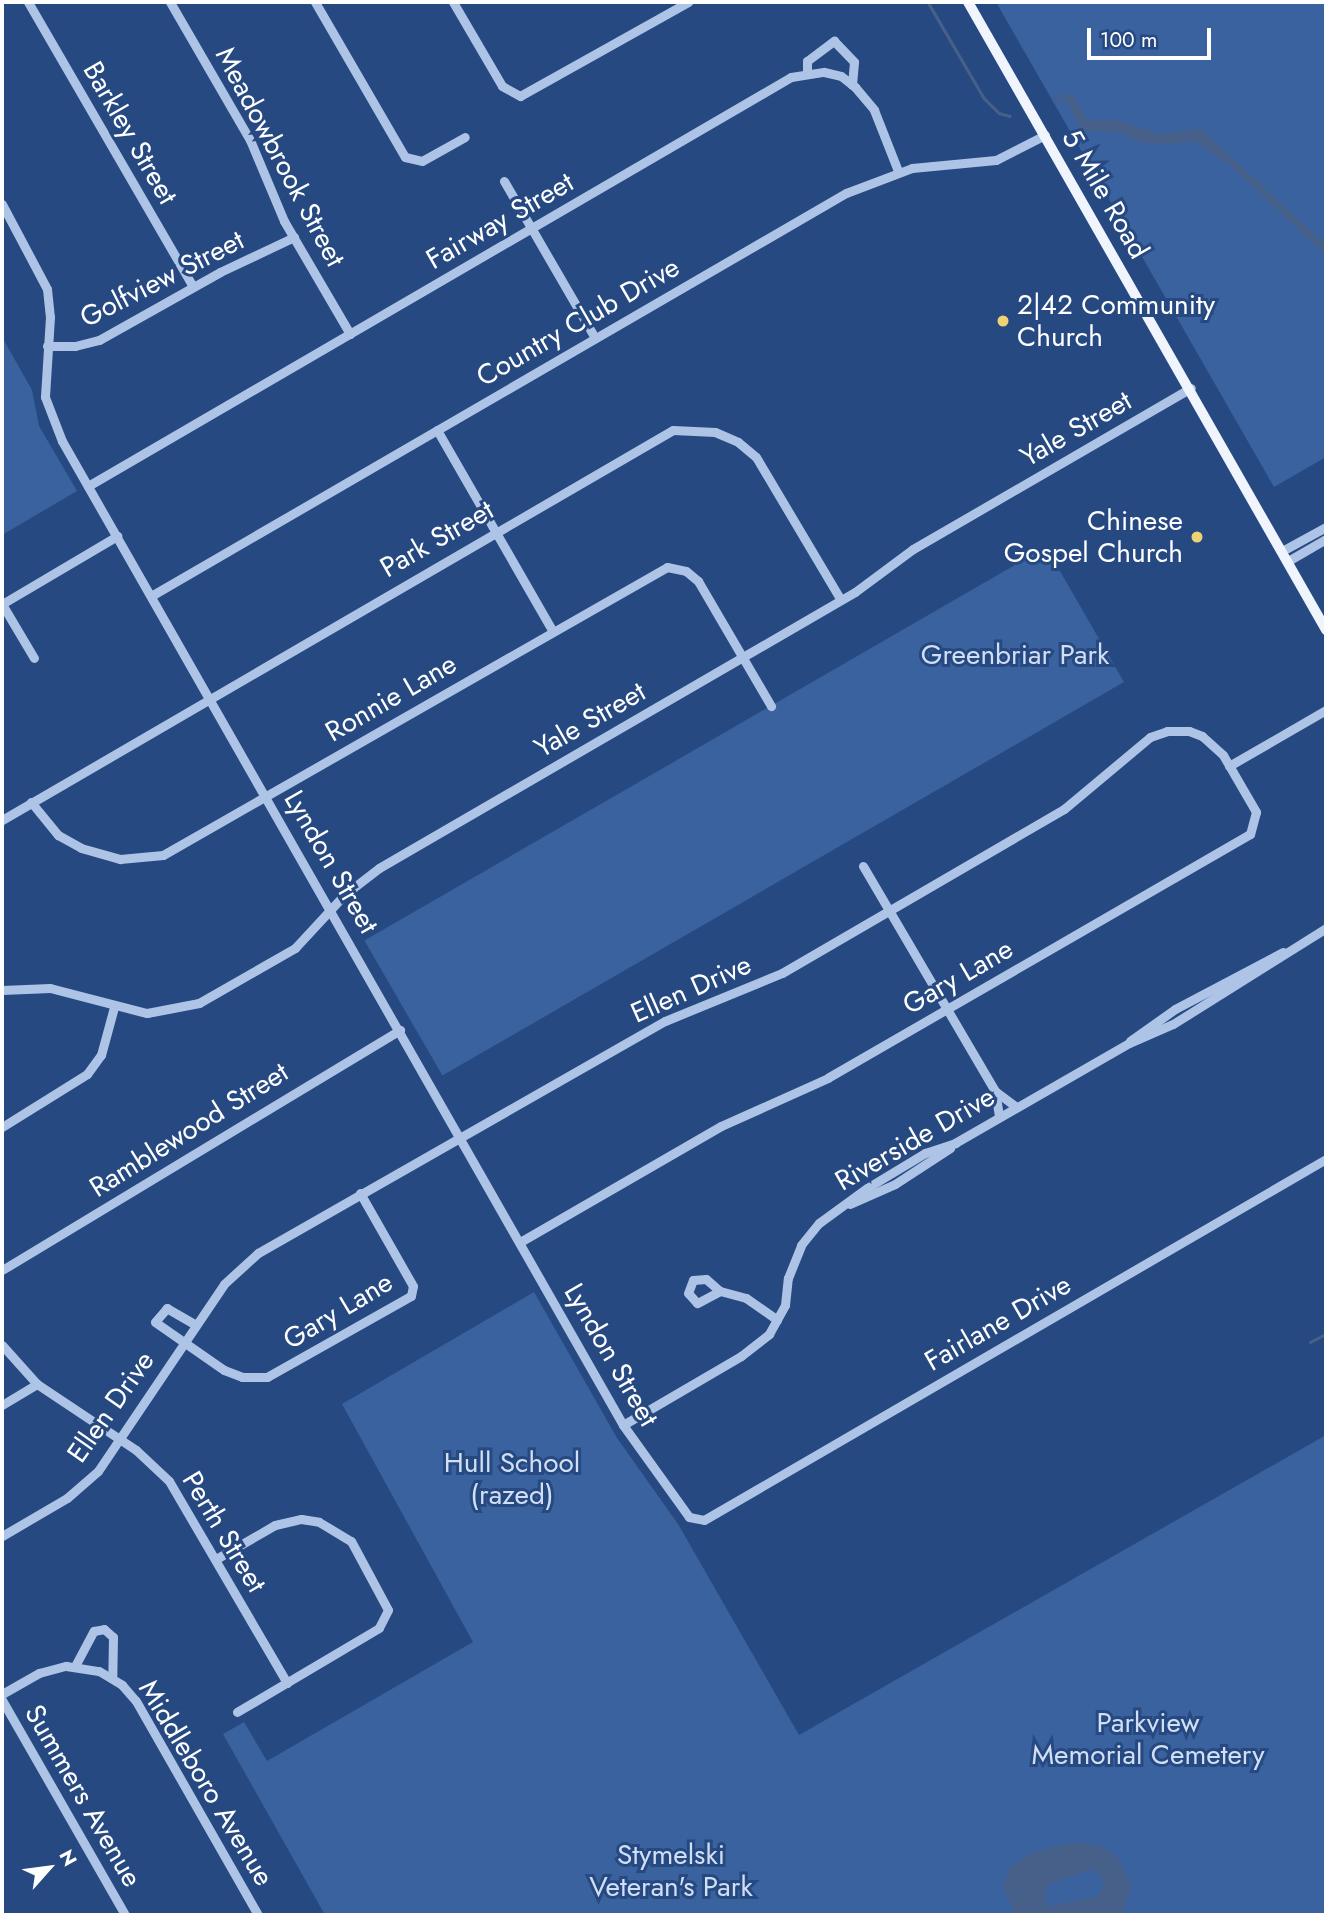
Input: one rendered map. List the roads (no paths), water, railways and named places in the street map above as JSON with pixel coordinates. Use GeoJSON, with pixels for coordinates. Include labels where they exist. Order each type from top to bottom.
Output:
{"type":"FeatureCollection","features":[{"type":"Feature","properties":{"kind":"main road","name":"5 Mile Road"},"geometry":{"type":"LineString","coordinates":[[968,2],[1191,388],[1326,630]]}},
{"type":"Feature","properties":{"kind":"street","name":"Barkley Street"},"geometry":{"type":"LineString","coordinates":[[28,2],[193,287]]}},
{"type":"Feature","properties":{"kind":"street","name":"Meadowbrook Street"},"geometry":{"type":"LineString","coordinates":[[170,2],[250,140],[294,237],[350,334]]}},
{"type":"Feature","properties":{"kind":"street"},"geometry":{"type":"LineString","coordinates":[[315,2],[403,154],[413,161],[426,159],[465,137]]}},
{"type":"Feature","properties":{"kind":"street"},"geometry":{"type":"LineString","coordinates":[[453,2],[502,86],[514,95],[530,94],[688,2]]}},
{"type":"Feature","properties":{"kind":"street"},"geometry":{"type":"LineString","coordinates":[[807,73],[807,61],[834,41],[854,62],[852,85],[874,110],[898,171]]}},
{"type":"Feature","properties":{"kind":"street","name":"Fairway Street"},"geometry":{"type":"LineString","coordinates":[[88,486],[777,84],[807,73],[841,76],[852,85]]}},
{"type":"Feature","properties":{"kind":"street","name":"Country Club Drive"},"geometry":{"type":"LineString","coordinates":[[151,596],[846,193],[898,171],[987,163],[1045,135]]}},
{"type":"Feature","properties":{"kind":"street"},"geometry":{"type":"LineString","coordinates":[[504,181],[595,338]]}},
{"type":"Feature","properties":{"kind":"street","name":"Lyndon Street"},"geometry":{"type":"LineString","coordinates":[[2,204],[44,279],[49,305],[48,412],[623,1425],[692,1519]]}},
{"type":"Feature","properties":{"kind":"street","name":"Golfview Street"},"geometry":{"type":"LineString","coordinates":[[47,346],[75,346],[99,340],[193,287],[294,237]]}},
{"type":"Feature","properties":{"kind":"street","name":"Yale Street"},"geometry":{"type":"LineString","coordinates":[[2,990],[50,988],[114,1007],[157,1013],[199,1003],[295,948],[331,908],[379,868],[841,600],[913,549],[1191,388]]}},
{"type":"Feature","properties":{"kind":"street","name":"Park Street"},"geometry":{"type":"LineString","coordinates":[[2,820],[662,433],[685,429],[715,432],[738,442],[764,467],[841,600]]}},
{"type":"Feature","properties":{"kind":"street"},"geometry":{"type":"LineString","coordinates":[[437,430],[552,630]]}},
{"type":"Feature","properties":{"kind":"street"},"geometry":{"type":"LineString","coordinates":[[1285,556],[1326,527]]}},
{"type":"Feature","properties":{"kind":"street"},"geometry":{"type":"LineString","coordinates":[[34,658],[2,604],[117,536]]}},
{"type":"Feature","properties":{"kind":"street"},"geometry":{"type":"LineString","coordinates":[[1285,556],[1326,538]]}},
{"type":"Feature","properties":{"kind":"street","name":"Ronnie Lane"},"geometry":{"type":"LineString","coordinates":[[32,802],[47,825],[68,842],[107,857],[135,860],[171,852],[653,571],[678,568],[698,581],[771,706]]}},
{"type":"Feature","properties":{"kind":"street"},"geometry":{"type":"LineString","coordinates":[[1230,766],[1326,710]]}},
{"type":"Feature","properties":{"kind":"street","name":"Ellen Drive"},"geometry":{"type":"LineString","coordinates":[[2,1536],[83,1485],[121,1440],[196,1325],[244,1263],[360,1193],[665,1021],[763,983],[1064,809],[1128,752],[1158,733],[1177,729],[1202,736],[1230,766]]}},
{"type":"Feature","properties":{"kind":"street","name":"Gary Lane"},"geometry":{"type":"LineString","coordinates":[[520,1242],[721,1126],[818,1083],[1250,834],[1256,812],[1230,766]]}},
{"type":"Feature","properties":{"kind":"street"},"geometry":{"type":"LineString","coordinates":[[863,866],[995,1091],[1016,1107]]}},
{"type":"Feature","properties":{"kind":"street","name":"Riverside Drive"},"geometry":{"type":"LineString","coordinates":[[623,1425],[751,1349],[777,1320],[801,1244],[819,1223],[925,1153],[955,1143],[1129,1042],[1150,1036],[1247,981],[1289,950],[1326,928]]}},
{"type":"Feature","properties":{"kind":"street"},"geometry":{"type":"LineString","coordinates":[[2,1127],[87,1074],[101,1055],[114,1007]]}},
{"type":"Feature","properties":{"kind":"street","name":"Ramblewood Street"},"geometry":{"type":"LineString","coordinates":[[2,1270],[400,1030]]}},
{"type":"Feature","properties":{"kind":"street"},"geometry":{"type":"LineString","coordinates":[[995,1091],[999,1116]]}},
{"type":"Feature","properties":{"kind":"street","name":"Fairlane Drive"},"geometry":{"type":"LineString","coordinates":[[692,1519],[704,1520],[1326,1159]]}},
{"type":"Feature","properties":{"kind":"street","name":"Gary Lane"},"geometry":{"type":"LineString","coordinates":[[183,1345],[233,1374],[267,1377],[411,1296],[413,1286],[360,1193]]}},
{"type":"Feature","properties":{"kind":"street"},"geometry":{"type":"LineString","coordinates":[[720,1290],[746,1298],[777,1320]]}},
{"type":"Feature","properties":{"kind":"street","name":"Ellen Drive"},"geometry":{"type":"LineString","coordinates":[[183,1345],[155,1322],[167,1308],[196,1325]]}},
{"type":"Feature","properties":{"kind":"street","name":"Perth Street"},"geometry":{"type":"LineString","coordinates":[[2,1345],[37,1384],[121,1440],[169,1481],[287,1683]]}},
{"type":"Feature","properties":{"kind":"street"},"geometry":{"type":"LineString","coordinates":[[2,1405],[37,1384]]}},
{"type":"Feature","properties":{"kind":"street"},"geometry":{"type":"LineString","coordinates":[[216,1559],[275,1525],[301,1519],[337,1529],[361,1557],[387,1605],[385,1622],[237,1712]]}},
{"type":"Feature","properties":{"kind":"street","name":"Middleboro Avenue"},"geometry":{"type":"LineString","coordinates":[[112,1676],[109,1632],[94,1631],[75,1665],[112,1676],[136,1701],[258,1915]]}},
{"type":"Feature","properties":{"kind":"street"},"geometry":{"type":"LineString","coordinates":[[2,1694],[38,1673],[75,1665]]}},
{"type":"Feature","properties":{"kind":"street","name":"Summers Avenue"},"geometry":{"type":"LineString","coordinates":[[2,1700],[125,1915]]}},
{"type":"Feature","properties":{"kind":"waterway"},"geometry":{"type":"LineString","coordinates":[[928,2],[984,98],[999,113],[1010,116]]}},
{"type":"Feature","properties":{"kind":"waterway"},"geometry":{"type":"LineString","coordinates":[[1053,99],[1067,98]]}},
{"type":"Feature","properties":{"kind":"waterway"},"geometry":{"type":"LineString","coordinates":[[1310,1342],[1326,1334]]}},
{"type":"Feature","properties":{"kind":"place","name":"2|42 Community Church"},"geometry":{"type":"Point","coordinates":[1003,321]}},
{"type":"Feature","properties":{"kind":"place","name":"Chinese Gospel Church"},"geometry":{"type":"Point","coordinates":[1197,537]}},
{"type":"Feature","properties":{"kind":"park label","name":"Greenbriar Park"},"geometry":{"type":"Point","coordinates":[1015,655]}},
{"type":"Feature","properties":{"kind":"park label","name":"Hull School (razed)"},"geometry":{"type":"Point","coordinates":[512,1479]}},
{"type":"Feature","properties":{"kind":"park label","name":"Parkview Memorial Cemetery"},"geometry":{"type":"Point","coordinates":[1148,1739]}},
{"type":"Feature","properties":{"kind":"park label","name":"Stymelski Veteran's Park"},"geometry":{"type":"Point","coordinates":[671,1871]}}]}
